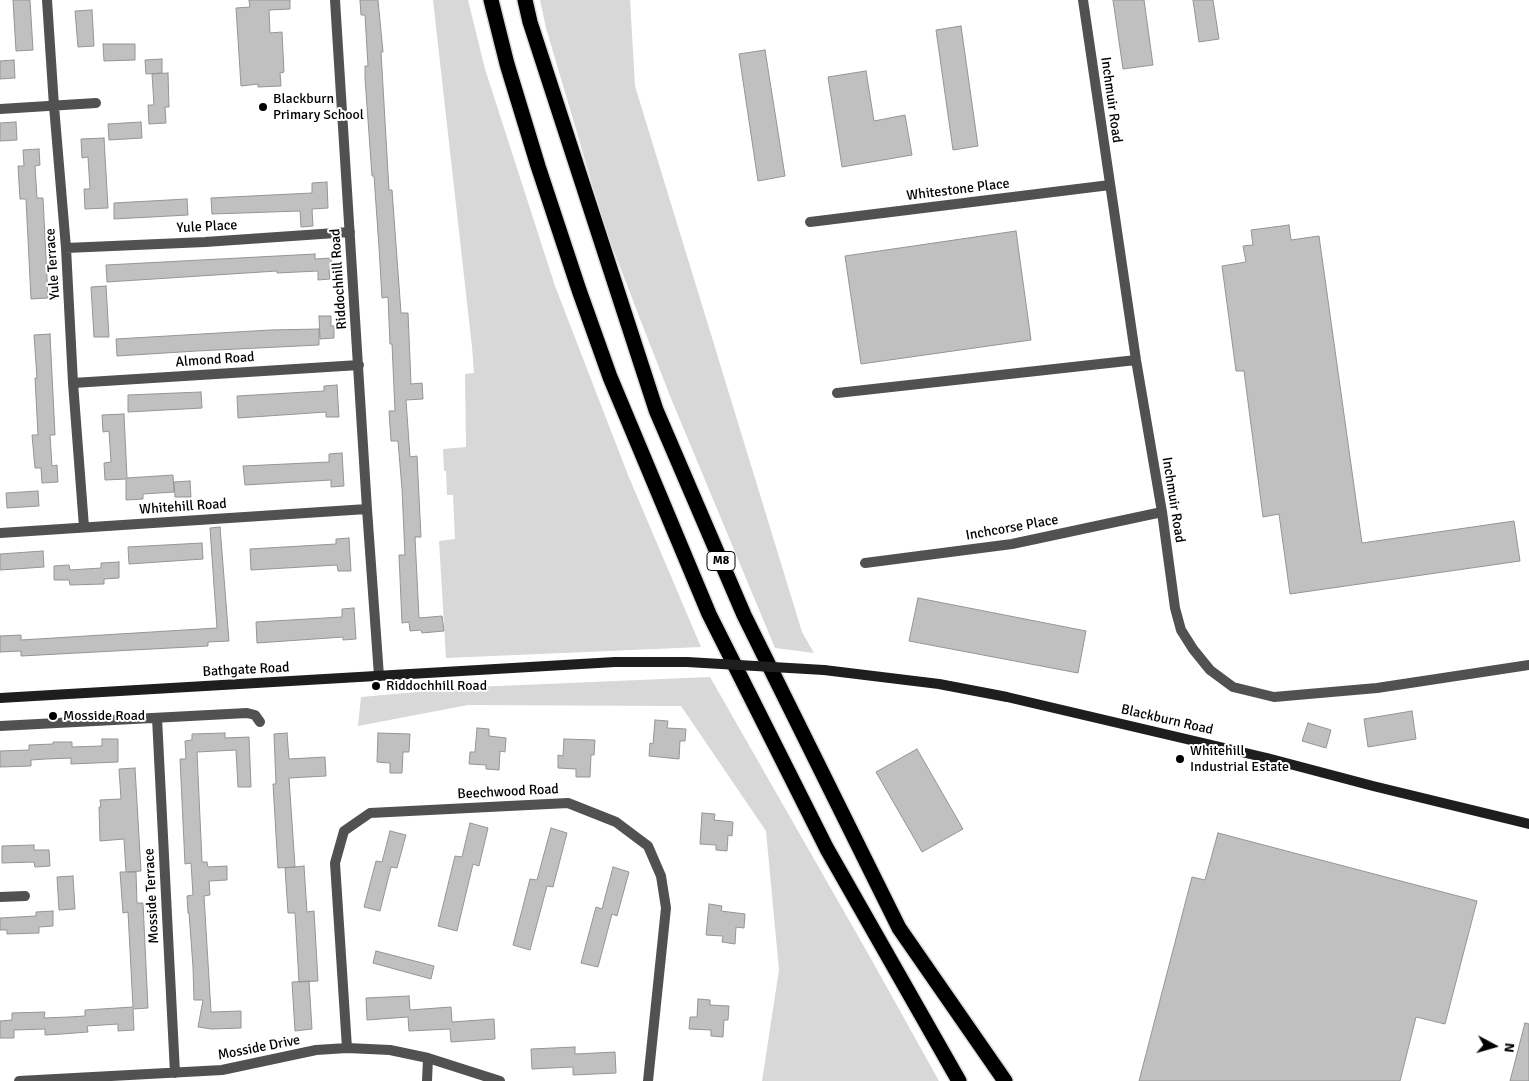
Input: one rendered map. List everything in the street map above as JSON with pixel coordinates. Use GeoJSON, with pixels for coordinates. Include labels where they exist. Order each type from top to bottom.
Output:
{"type":"FeatureCollection","features":[{"type":"Feature","properties":{"kind":"highway","name":"M8"},"geometry":{"type":"LineString","coordinates":[[491,0],[507,64],[578,290],[610,377],[709,614],[827,849],[960,1081]]}},
{"type":"Feature","properties":{"kind":"highway","name":"M8"},"geometry":{"type":"LineString","coordinates":[[525,0],[533,32],[656,410],[744,615],[899,928],[1005,1081]]}},
{"type":"Feature","properties":{"kind":"main road","name":"Bathgate Road"},"geometry":{"type":"LineString","coordinates":[[0,698],[616,662],[687,662]]}},
{"type":"Feature","properties":{"kind":"main road","name":"Blackburn Road"},"geometry":{"type":"LineString","coordinates":[[687,662],[824,670],[939,684],[1007,697],[1267,758],[1529,824]]}},
{"type":"Feature","properties":{"kind":"street","name":"Yule Terrace"},"geometry":{"type":"LineString","coordinates":[[47,0],[66,248],[84,527]]}},
{"type":"Feature","properties":{"kind":"street","name":"Riddochhill Road"},"geometry":{"type":"LineString","coordinates":[[335,0],[379,676]]}},
{"type":"Feature","properties":{"kind":"street","name":"Inchmuir Road"},"geometry":{"type":"LineString","coordinates":[[1082,0],[1136,360],[1162,512],[1175,608],[1181,630],[1193,649],[1210,670],[1233,687],[1274,697],[1374,688],[1529,664]]}},
{"type":"Feature","properties":{"kind":"street"},"geometry":{"type":"LineString","coordinates":[[0,108],[96,103]]}},
{"type":"Feature","properties":{"kind":"street","name":"Whitestone Place"},"geometry":{"type":"LineString","coordinates":[[810,222],[1110,185]]}},
{"type":"Feature","properties":{"kind":"street","name":"Yule Place"},"geometry":{"type":"LineString","coordinates":[[66,248],[205,242],[350,232]]}},
{"type":"Feature","properties":{"kind":"street"},"geometry":{"type":"LineString","coordinates":[[837,393],[1136,360]]}},
{"type":"Feature","properties":{"kind":"street","name":"Almond Road"},"geometry":{"type":"LineString","coordinates":[[74,384],[359,365]]}},
{"type":"Feature","properties":{"kind":"street","name":"Whitehill Road"},"geometry":{"type":"LineString","coordinates":[[0,533],[367,509]]}},
{"type":"Feature","properties":{"kind":"street","name":"Inchcorse Place"},"geometry":{"type":"LineString","coordinates":[[865,563],[1012,544],[1162,512]]}},
{"type":"Feature","properties":{"kind":"street"},"geometry":{"type":"LineString","coordinates":[[0,726],[247,713],[255,716],[260,722]]}},
{"type":"Feature","properties":{"kind":"street","name":"Mosside Terrace"},"geometry":{"type":"LineString","coordinates":[[157,718],[175,1073]]}},
{"type":"Feature","properties":{"kind":"street","name":"Beechwood Road"},"geometry":{"type":"LineString","coordinates":[[347,1048],[335,863],[344,830],[370,813],[568,803],[616,822],[648,846],[661,876],[666,908],[648,1081]]}},
{"type":"Feature","properties":{"kind":"street"},"geometry":{"type":"LineString","coordinates":[[0,897],[25,896]]}},
{"type":"Feature","properties":{"kind":"street","name":"Mosside Drive"},"geometry":{"type":"LineString","coordinates":[[19,1081],[222,1070],[316,1050],[347,1048],[390,1050],[428,1058],[500,1081]]}},
{"type":"Feature","properties":{"kind":"street"},"geometry":{"type":"LineString","coordinates":[[427,1081],[428,1058]]}},
{"type":"Feature","properties":{"kind":"shaded area"},"geometry":{"type":"Polygon","coordinates":[[[433,0],[468,0],[485,69],[555,286],[628,475],[701,647],[446,658],[439,541],[455,539],[453,495],[447,495],[443,449],[466,447],[465,374],[474,373],[433,0]]]}},
{"type":"Feature","properties":{"kind":"shaded area"},"geometry":{"type":"Polygon","coordinates":[[[540,0],[630,0],[635,86],[802,632],[814,653],[775,648],[670,396],[606,231],[546,28],[540,0]]]}},
{"type":"Feature","properties":{"kind":"shaded area"},"geometry":{"type":"Polygon","coordinates":[[[710,677],[939,1081],[762,1081],[779,970],[766,831],[681,706],[468,705],[358,726],[361,697],[474,687],[710,677]]]}},
{"type":"Feature","properties":{"kind":"building"},"geometry":{"type":"Polygon","coordinates":[[[13,0],[30,0],[33,50],[16,51],[13,0]]]}},
{"type":"Feature","properties":{"kind":"building"},"geometry":{"type":"Polygon","coordinates":[[[249,0],[290,0],[290,9],[269,10],[270,33],[282,32],[284,72],[280,73],[281,86],[258,87],[258,84],[241,86],[236,8],[250,7],[249,0]]]}},
{"type":"Feature","properties":{"kind":"building"},"geometry":{"type":"Polygon","coordinates":[[[360,0],[378,0],[383,52],[381,52],[389,190],[392,190],[401,313],[408,313],[411,384],[422,383],[423,399],[406,400],[410,457],[417,456],[421,537],[415,537],[419,618],[442,616],[444,631],[422,633],[421,630],[410,631],[409,622],[402,623],[399,555],[405,555],[402,489],[398,441],[391,441],[389,411],[395,411],[392,344],[390,344],[388,297],[382,298],[365,78],[365,66],[368,66],[365,15],[361,15],[360,0]]]}},
{"type":"Feature","properties":{"kind":"building"},"geometry":{"type":"Polygon","coordinates":[[[1113,0],[1144,0],[1153,65],[1123,69],[1113,0]]]}},
{"type":"Feature","properties":{"kind":"building"},"geometry":{"type":"Polygon","coordinates":[[[1193,0],[1213,0],[1219,39],[1199,42],[1193,0]]]}},
{"type":"Feature","properties":{"kind":"building"},"geometry":{"type":"Polygon","coordinates":[[[92,10],[94,46],[78,47],[75,11],[92,10]]]}},
{"type":"Feature","properties":{"kind":"building"},"geometry":{"type":"Polygon","coordinates":[[[961,26],[978,146],[953,150],[936,30],[961,26]]]}},
{"type":"Feature","properties":{"kind":"building"},"geometry":{"type":"Polygon","coordinates":[[[103,44],[135,44],[135,60],[104,61],[103,44]]]}},
{"type":"Feature","properties":{"kind":"building"},"geometry":{"type":"Polygon","coordinates":[[[765,50],[785,176],[758,181],[739,54],[765,50]]]}},
{"type":"Feature","properties":{"kind":"building"},"geometry":{"type":"Polygon","coordinates":[[[162,59],[162,73],[146,74],[145,60],[162,59]]]}},
{"type":"Feature","properties":{"kind":"building"},"geometry":{"type":"Polygon","coordinates":[[[14,60],[15,78],[0,79],[0,61],[14,60]]]}},
{"type":"Feature","properties":{"kind":"building"},"geometry":{"type":"Polygon","coordinates":[[[866,71],[874,121],[905,115],[912,155],[842,167],[828,77],[866,71]]]}},
{"type":"Feature","properties":{"kind":"building"},"geometry":{"type":"Polygon","coordinates":[[[168,73],[169,107],[165,107],[166,123],[149,124],[148,105],[154,105],[152,74],[168,73]]]}},
{"type":"Feature","properties":{"kind":"building"},"geometry":{"type":"Polygon","coordinates":[[[16,122],[17,140],[0,141],[0,123],[16,122]]]}},
{"type":"Feature","properties":{"kind":"building"},"geometry":{"type":"Polygon","coordinates":[[[141,122],[142,138],[109,140],[108,124],[141,122]]]}},
{"type":"Feature","properties":{"kind":"building"},"geometry":{"type":"Polygon","coordinates":[[[104,138],[108,208],[85,209],[84,189],[90,189],[88,157],[82,158],[81,139],[104,138]]]}},
{"type":"Feature","properties":{"kind":"building"},"geometry":{"type":"Polygon","coordinates":[[[39,149],[40,165],[35,166],[37,198],[43,198],[48,298],[31,299],[26,199],[20,199],[18,166],[24,166],[23,150],[39,149]]]}},
{"type":"Feature","properties":{"kind":"building"},"geometry":{"type":"Polygon","coordinates":[[[327,182],[328,208],[312,209],[313,226],[301,227],[300,211],[212,214],[211,198],[312,193],[312,183],[327,182]]]}},
{"type":"Feature","properties":{"kind":"building"},"geometry":{"type":"Polygon","coordinates":[[[187,199],[188,215],[114,219],[114,203],[187,199]]]}},
{"type":"Feature","properties":{"kind":"building"},"geometry":{"type":"Polygon","coordinates":[[[1289,225],[1291,240],[1319,236],[1362,543],[1514,521],[1520,561],[1290,594],[1279,514],[1263,517],[1244,371],[1236,371],[1222,266],[1246,262],[1243,246],[1253,245],[1251,230],[1289,225]]]}},
{"type":"Feature","properties":{"kind":"building"},"geometry":{"type":"Polygon","coordinates":[[[1016,231],[1031,340],[861,364],[845,256],[1016,231]]]}},
{"type":"Feature","properties":{"kind":"building"},"geometry":{"type":"Polygon","coordinates":[[[315,254],[315,259],[331,258],[332,270],[329,270],[330,279],[318,280],[318,271],[277,273],[277,271],[107,282],[106,265],[315,254]]]}},
{"type":"Feature","properties":{"kind":"building"},"geometry":{"type":"Polygon","coordinates":[[[106,286],[109,337],[94,337],[91,287],[106,286]]]}},
{"type":"Feature","properties":{"kind":"building"},"geometry":{"type":"Polygon","coordinates":[[[319,316],[331,316],[331,326],[334,326],[334,338],[320,339],[319,316]]]}},
{"type":"Feature","properties":{"kind":"building"},"geometry":{"type":"Polygon","coordinates":[[[319,329],[319,345],[117,356],[116,339],[319,329]]]}},
{"type":"Feature","properties":{"kind":"building"},"geometry":{"type":"Polygon","coordinates":[[[50,334],[55,435],[50,435],[52,466],[57,465],[58,482],[42,483],[41,468],[35,468],[32,435],[38,435],[34,335],[50,334]]]}},
{"type":"Feature","properties":{"kind":"building"},"geometry":{"type":"Polygon","coordinates":[[[337,385],[339,417],[326,417],[326,412],[238,418],[237,396],[324,391],[324,386],[337,385]]]}},
{"type":"Feature","properties":{"kind":"building"},"geometry":{"type":"Polygon","coordinates":[[[201,392],[202,408],[128,412],[128,395],[201,392]]]}},
{"type":"Feature","properties":{"kind":"building"},"geometry":{"type":"Polygon","coordinates":[[[124,414],[127,478],[173,475],[174,492],[143,494],[143,499],[126,500],[126,479],[105,480],[104,463],[111,462],[109,431],[103,432],[102,415],[124,414]]]}},
{"type":"Feature","properties":{"kind":"building"},"geometry":{"type":"Polygon","coordinates":[[[342,453],[344,486],[331,487],[331,480],[245,485],[243,466],[329,462],[329,454],[342,453]]]}},
{"type":"Feature","properties":{"kind":"building"},"geometry":{"type":"Polygon","coordinates":[[[190,481],[191,497],[175,497],[174,482],[190,481]]]}},
{"type":"Feature","properties":{"kind":"building"},"geometry":{"type":"Polygon","coordinates":[[[38,491],[39,506],[7,508],[6,493],[38,491]]]}},
{"type":"Feature","properties":{"kind":"building"},"geometry":{"type":"Polygon","coordinates":[[[220,527],[229,641],[208,642],[208,646],[21,656],[21,651],[0,652],[0,636],[21,635],[21,640],[217,628],[210,528],[220,527]]]}},
{"type":"Feature","properties":{"kind":"building"},"geometry":{"type":"Polygon","coordinates":[[[349,538],[351,571],[338,571],[337,565],[251,570],[250,549],[336,544],[336,539],[349,538]]]}},
{"type":"Feature","properties":{"kind":"building"},"geometry":{"type":"Polygon","coordinates":[[[202,543],[203,559],[129,564],[128,547],[202,543]]]}},
{"type":"Feature","properties":{"kind":"building"},"geometry":{"type":"Polygon","coordinates":[[[43,551],[44,567],[0,570],[0,554],[43,551]]]}},
{"type":"Feature","properties":{"kind":"building"},"geometry":{"type":"Polygon","coordinates":[[[119,562],[119,578],[104,579],[104,584],[70,585],[69,580],[54,580],[54,566],[69,565],[70,570],[101,568],[101,563],[119,562]]]}},
{"type":"Feature","properties":{"kind":"building"},"geometry":{"type":"Polygon","coordinates":[[[918,598],[1086,631],[1078,673],[909,641],[918,598]]]}},
{"type":"Feature","properties":{"kind":"building"},"geometry":{"type":"Polygon","coordinates":[[[354,608],[356,639],[343,640],[343,637],[257,643],[256,622],[342,617],[342,609],[354,608]]]}},
{"type":"Feature","properties":{"kind":"building"},"geometry":{"type":"Polygon","coordinates":[[[1412,711],[1416,739],[1368,747],[1364,719],[1412,711]]]}},
{"type":"Feature","properties":{"kind":"building"},"geometry":{"type":"Polygon","coordinates":[[[655,720],[668,721],[667,728],[686,729],[685,741],[680,741],[679,759],[649,756],[650,743],[653,744],[655,720]]]}},
{"type":"Feature","properties":{"kind":"building"},"geometry":{"type":"Polygon","coordinates":[[[1308,723],[1331,730],[1326,748],[1302,741],[1308,723]]]}},
{"type":"Feature","properties":{"kind":"building"},"geometry":{"type":"Polygon","coordinates":[[[477,728],[489,729],[489,736],[506,738],[505,752],[500,751],[499,770],[486,769],[486,765],[469,764],[470,752],[475,752],[477,728]]]}},
{"type":"Feature","properties":{"kind":"building"},"geometry":{"type":"Polygon","coordinates":[[[225,733],[225,738],[249,737],[251,787],[238,787],[236,750],[197,752],[202,862],[207,862],[208,867],[227,866],[227,880],[209,881],[210,895],[204,896],[211,1012],[241,1011],[241,1028],[212,1029],[198,1027],[203,1000],[194,1000],[187,896],[193,895],[191,863],[185,864],[180,759],[186,759],[185,741],[192,740],[192,734],[225,733]]]}},
{"type":"Feature","properties":{"kind":"building"},"geometry":{"type":"Polygon","coordinates":[[[287,733],[289,759],[325,757],[326,776],[289,778],[295,867],[278,868],[273,784],[276,784],[274,734],[287,733]]]}},
{"type":"Feature","properties":{"kind":"building"},"geometry":{"type":"Polygon","coordinates":[[[378,733],[410,734],[409,752],[403,752],[402,773],[390,773],[390,763],[377,762],[378,733]]]}},
{"type":"Feature","properties":{"kind":"building"},"geometry":{"type":"Polygon","coordinates":[[[102,739],[118,739],[118,762],[71,764],[71,758],[46,759],[31,760],[31,766],[0,767],[0,751],[29,750],[29,745],[53,744],[53,742],[72,742],[72,747],[102,746],[102,739]]]}},
{"type":"Feature","properties":{"kind":"building"},"geometry":{"type":"Polygon","coordinates":[[[564,739],[595,740],[594,755],[591,755],[590,777],[576,777],[576,769],[558,768],[558,755],[563,756],[564,739]]]}},
{"type":"Feature","properties":{"kind":"building"},"geometry":{"type":"Polygon","coordinates":[[[917,749],[963,829],[922,852],[876,772],[917,749]]]}},
{"type":"Feature","properties":{"kind":"building"},"geometry":{"type":"Polygon","coordinates":[[[135,768],[141,871],[127,872],[136,872],[137,903],[143,903],[148,1008],[133,1009],[134,1030],[118,1031],[118,1024],[87,1026],[88,1032],[45,1035],[45,1029],[14,1030],[14,1038],[0,1038],[0,1021],[12,1020],[12,1013],[45,1012],[44,1018],[69,1017],[85,1016],[85,1010],[133,1007],[128,912],[123,913],[120,872],[126,872],[124,839],[100,841],[99,807],[101,807],[100,800],[121,799],[119,769],[135,768]]]}},
{"type":"Feature","properties":{"kind":"building"},"geometry":{"type":"Polygon","coordinates":[[[702,813],[715,814],[714,820],[733,822],[732,836],[728,835],[727,851],[716,850],[716,845],[700,844],[702,813]]]}},
{"type":"Feature","properties":{"kind":"building"},"geometry":{"type":"Polygon","coordinates":[[[470,823],[488,828],[479,866],[473,864],[457,931],[438,926],[455,856],[462,857],[470,823]]]}},
{"type":"Feature","properties":{"kind":"building"},"geometry":{"type":"Polygon","coordinates":[[[551,828],[567,833],[553,887],[547,886],[530,950],[513,945],[530,879],[537,880],[551,828]]]}},
{"type":"Feature","properties":{"kind":"building"},"geometry":{"type":"Polygon","coordinates":[[[390,831],[406,835],[397,868],[391,867],[380,911],[364,907],[376,861],[382,862],[390,831]]]}},
{"type":"Feature","properties":{"kind":"building"},"geometry":{"type":"Polygon","coordinates":[[[1218,833],[1477,901],[1445,1024],[1416,1017],[1400,1081],[1139,1081],[1192,877],[1205,880],[1218,833]]]}},
{"type":"Feature","properties":{"kind":"building"},"geometry":{"type":"Polygon","coordinates":[[[34,845],[34,850],[49,850],[50,866],[35,867],[34,862],[2,863],[2,846],[34,845]]]}},
{"type":"Feature","properties":{"kind":"building"},"geometry":{"type":"Polygon","coordinates":[[[304,866],[307,912],[314,911],[318,981],[299,982],[295,913],[288,913],[285,868],[304,866]]]}},
{"type":"Feature","properties":{"kind":"building"},"geometry":{"type":"Polygon","coordinates":[[[613,867],[629,872],[617,916],[612,914],[598,967],[581,963],[596,907],[602,909],[613,867]]]}},
{"type":"Feature","properties":{"kind":"building"},"geometry":{"type":"Polygon","coordinates":[[[73,876],[75,909],[59,910],[57,877],[73,876]]]}},
{"type":"Feature","properties":{"kind":"building"},"geometry":{"type":"Polygon","coordinates":[[[709,904],[722,906],[721,911],[745,914],[744,928],[736,927],[735,944],[722,942],[723,936],[706,935],[709,904]]]}},
{"type":"Feature","properties":{"kind":"building"},"geometry":{"type":"Polygon","coordinates":[[[53,911],[53,926],[39,927],[39,933],[7,934],[7,930],[0,930],[0,918],[36,916],[36,912],[53,911]]]}},
{"type":"Feature","properties":{"kind":"building"},"geometry":{"type":"Polygon","coordinates":[[[376,951],[434,966],[431,979],[373,963],[376,951]]]}},
{"type":"Feature","properties":{"kind":"building"},"geometry":{"type":"Polygon","coordinates":[[[309,981],[312,1029],[295,1031],[292,982],[309,981]]]}},
{"type":"Feature","properties":{"kind":"building"},"geometry":{"type":"Polygon","coordinates":[[[409,996],[410,1010],[451,1007],[452,1022],[494,1019],[495,1039],[451,1042],[450,1029],[409,1031],[408,1017],[367,1020],[366,998],[409,996]]]}},
{"type":"Feature","properties":{"kind":"building"},"geometry":{"type":"Polygon","coordinates":[[[698,999],[710,1000],[710,1005],[729,1006],[728,1020],[724,1020],[723,1037],[711,1036],[711,1030],[689,1029],[690,1017],[697,1017],[698,999]]]}},
{"type":"Feature","properties":{"kind":"building"},"geometry":{"type":"Polygon","coordinates":[[[1525,1023],[1529,1024],[1529,1081],[1510,1081],[1525,1023]]]}},
{"type":"Feature","properties":{"kind":"building"},"geometry":{"type":"Polygon","coordinates":[[[575,1047],[575,1054],[615,1052],[616,1073],[573,1075],[573,1067],[532,1069],[531,1049],[575,1047]]]}},
{"type":"Feature","properties":{"kind":"place","name":"Blackburn Primary School"},"geometry":{"type":"Point","coordinates":[263,107]}},
{"type":"Feature","properties":{"kind":"place","name":"Riddochhill Road"},"geometry":{"type":"Point","coordinates":[376,686]}},
{"type":"Feature","properties":{"kind":"place","name":"Mosside Road"},"geometry":{"type":"Point","coordinates":[53,716]}},
{"type":"Feature","properties":{"kind":"place","name":"Whitehill Industrial Estate"},"geometry":{"type":"Point","coordinates":[1180,759]}}]}
